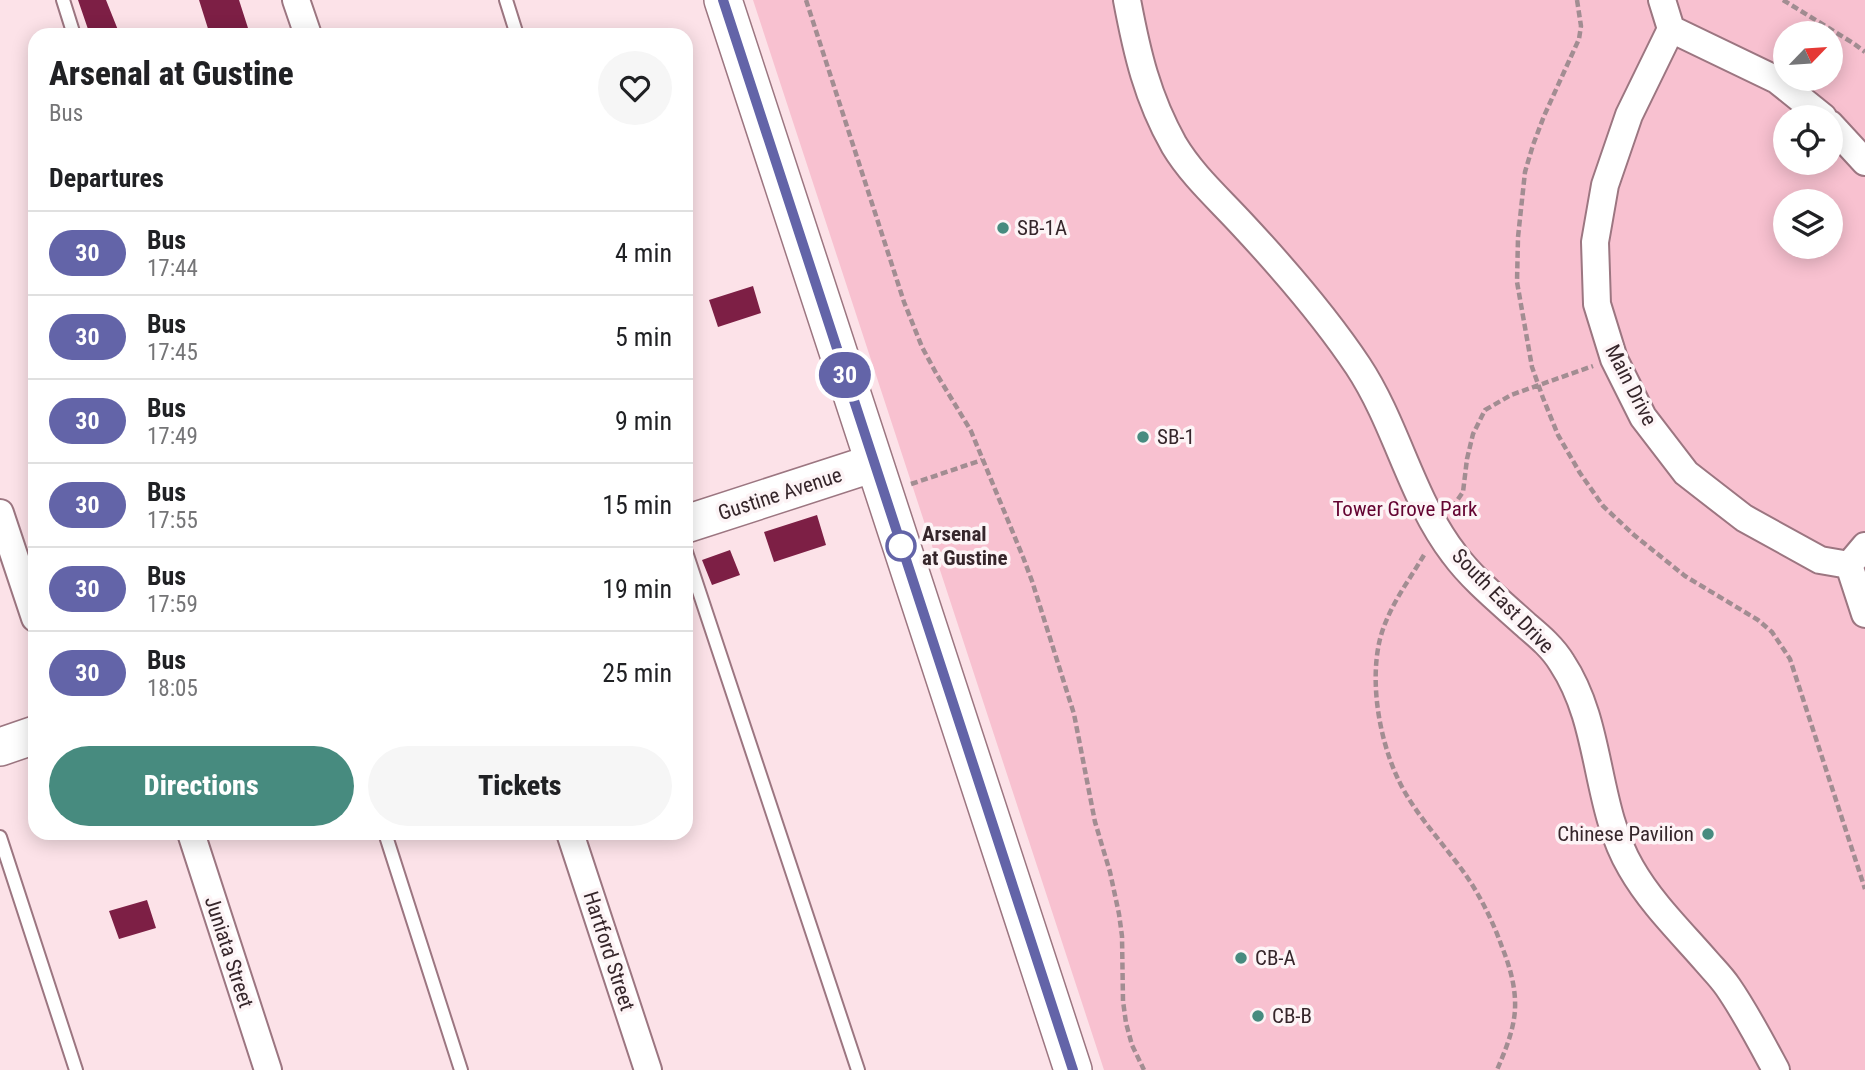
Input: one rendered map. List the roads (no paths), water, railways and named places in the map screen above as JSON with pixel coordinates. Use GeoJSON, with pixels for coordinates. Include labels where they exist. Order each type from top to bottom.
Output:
{"type":"FeatureCollection","features":[{"type":"Feature","properties":{"kind":"main road"},"geometry":{"type":"LineString","coordinates":[[723,0],[1073,1070]]}},
{"type":"Feature","properties":{"kind":"main road","name":"Gustine Avenue"},"geometry":{"type":"LineString","coordinates":[[693,522],[874,463]]}},
{"type":"Feature","properties":{"kind":"main road"},"geometry":{"type":"LineString","coordinates":[[0,747],[28,737]]}},
{"type":"Feature","properties":{"kind":"street"},"geometry":{"type":"LineString","coordinates":[[296,0],[306,28]]}},
{"type":"Feature","properties":{"kind":"street","name":"South East Drive"},"geometry":{"type":"LineString","coordinates":[[1127,0],[1139,60],[1162,121],[1175,146],[1189,167],[1303,292],[1360,369],[1380,406],[1427,512],[1452,553],[1547,644],[1563,663],[1587,718],[1606,802],[1630,867],[1652,900],[1727,985],[1776,1070]]}},
{"type":"Feature","properties":{"kind":"street"},"geometry":{"type":"LineString","coordinates":[[1662,0],[1671,29],[1777,80],[1808,105]]}},
{"type":"Feature","properties":{"kind":"street","name":"Main Drive"},"geometry":{"type":"LineString","coordinates":[[1671,29],[1629,115],[1605,186],[1595,242],[1597,304],[1614,359],[1643,417],[1686,473],[1744,518],[1820,560],[1857,556],[1865,614]]}},
{"type":"Feature","properties":{"kind":"street"},"geometry":{"type":"LineString","coordinates":[[1843,138],[1865,162]]}},
{"type":"Feature","properties":{"kind":"street"},"geometry":{"type":"LineString","coordinates":[[0,513],[28,597]]}},
{"type":"Feature","properties":{"kind":"street","name":"Juniata Street"},"geometry":{"type":"LineString","coordinates":[[193,840],[268,1070]]}},
{"type":"Feature","properties":{"kind":"street","name":"Hartford Street"},"geometry":{"type":"LineString","coordinates":[[572,840],[648,1070]]}},
{"type":"Feature","properties":{"kind":"lane"},"geometry":{"type":"LineString","coordinates":[[63,0],[72,28]]}},
{"type":"Feature","properties":{"kind":"lane"},"geometry":{"type":"LineString","coordinates":[[506,0],[515,28]]}},
{"type":"Feature","properties":{"kind":"lane"},"geometry":{"type":"LineString","coordinates":[[693,573],[858,1070]]}},
{"type":"Feature","properties":{"kind":"lane"},"geometry":{"type":"LineString","coordinates":[[0,836],[76,1070]]}},
{"type":"Feature","properties":{"kind":"lane"},"geometry":{"type":"LineString","coordinates":[[387,840],[461,1070]]}},
{"type":"Feature","properties":{"kind":"place","name":"SB-1A"},"geometry":{"type":"Point","coordinates":[1003,228]}},
{"type":"Feature","properties":{"kind":"place","name":"SB-1"},"geometry":{"type":"Point","coordinates":[1143,437]}},
{"type":"Feature","properties":{"kind":"place","name":"Arsenal at Gustine"},"geometry":{"type":"Point","coordinates":[901,546]}},
{"type":"Feature","properties":{"kind":"place","name":"Chinese Pavilion"},"geometry":{"type":"Point","coordinates":[1708,834]}},
{"type":"Feature","properties":{"kind":"place","name":"CB-A"},"geometry":{"type":"Point","coordinates":[1241,958]}},
{"type":"Feature","properties":{"kind":"place","name":"CB-B"},"geometry":{"type":"Point","coordinates":[1258,1016]}},
{"type":"Feature","properties":{"kind":"park label","name":"Tower Grove Park"},"geometry":{"type":"Point","coordinates":[1405,509]}}]}
